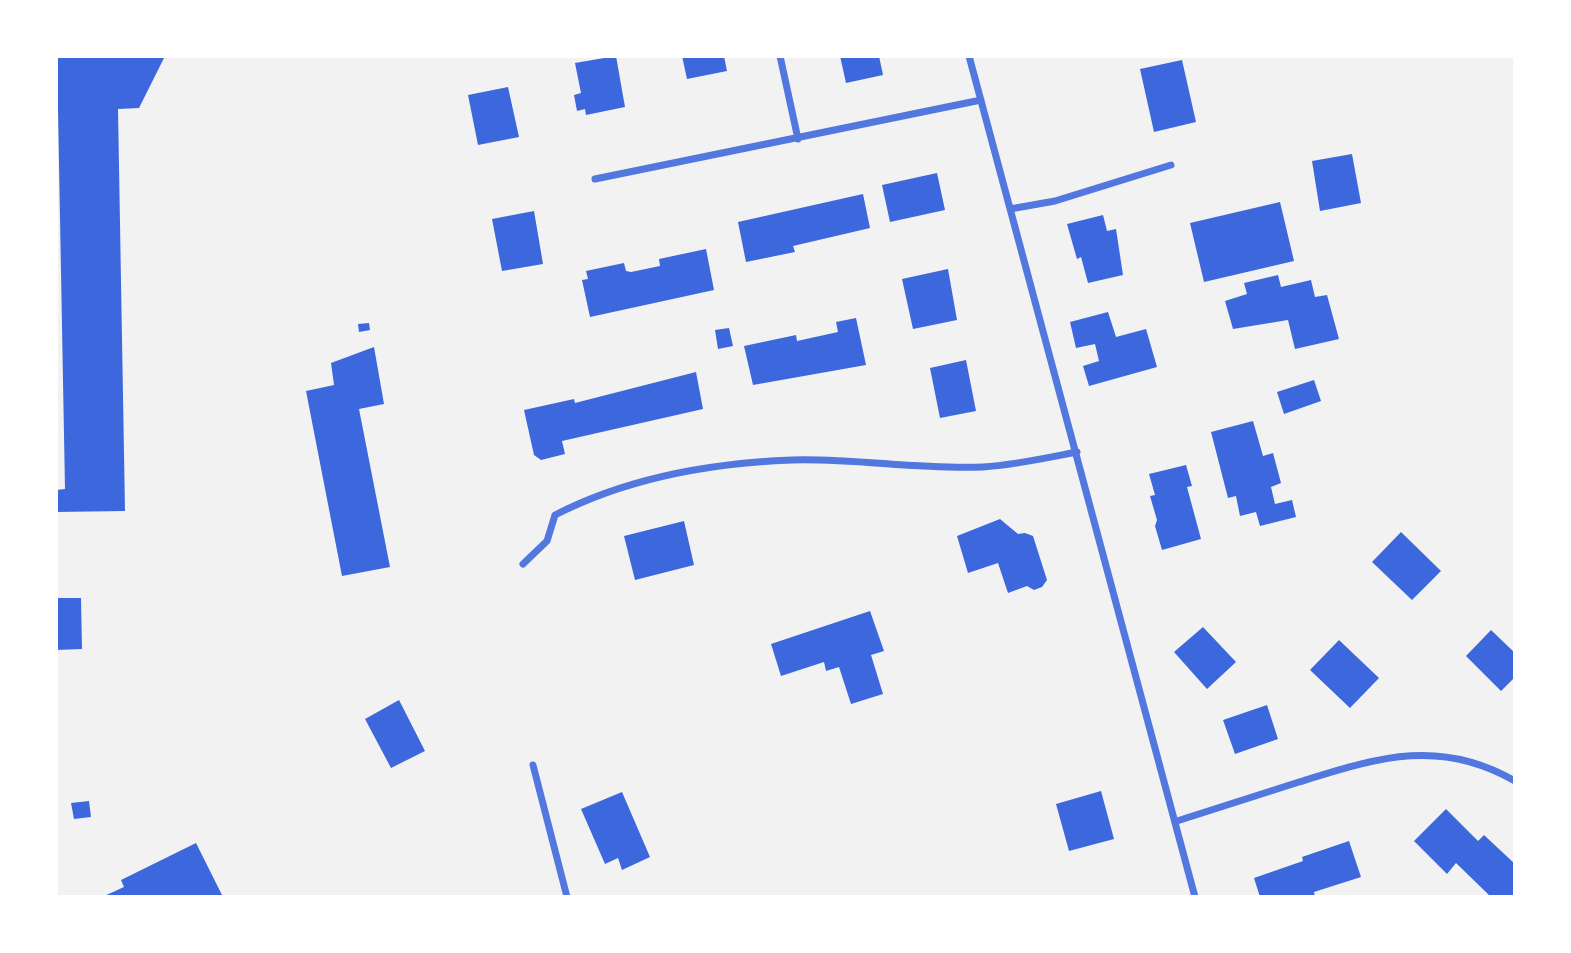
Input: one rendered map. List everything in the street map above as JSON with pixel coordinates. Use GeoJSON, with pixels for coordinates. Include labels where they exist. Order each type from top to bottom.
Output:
{"type":"FeatureCollection","features":[{"type":"Feature","properties":{"kind":"street"},"geometry":{"type":"LineString","coordinates":[[780,56],[797,139]]}},
{"type":"Feature","properties":{"kind":"street"},"geometry":{"type":"LineString","coordinates":[[969,56],[1177,821],[1195,897]]}},
{"type":"Feature","properties":{"kind":"street"},"geometry":{"type":"LineString","coordinates":[[595,179],[981,100]]}},
{"type":"Feature","properties":{"kind":"street"},"geometry":{"type":"LineString","coordinates":[[1010,209],[1055,201],[1171,165]]}},
{"type":"Feature","properties":{"kind":"street"},"geometry":{"type":"LineString","coordinates":[[523,564],[547,541],[555,515],[628,486],[685,472],[792,460],[916,468],[983,467],[1077,452]]}},
{"type":"Feature","properties":{"kind":"street"},"geometry":{"type":"LineString","coordinates":[[1177,821],[1382,757],[1433,754],[1475,763],[1515,781]]}},
{"type":"Feature","properties":{"kind":"street"},"geometry":{"type":"LineString","coordinates":[[534,765],[567,897]]}},
{"type":"Feature","properties":{"kind":"building"},"geometry":{"type":"Polygon","coordinates":[[[57,56],[165,56],[139,108],[118,109],[125,511],[56,512],[56,490],[65,489],[57,56]]]}},
{"type":"Feature","properties":{"kind":"building"},"geometry":{"type":"Polygon","coordinates":[[[616,56],[625,107],[586,115],[585,109],[577,111],[574,95],[581,93],[575,63],[616,56]]]}},
{"type":"Feature","properties":{"kind":"building"},"geometry":{"type":"Polygon","coordinates":[[[682,56],[724,56],[727,71],[687,79],[682,56]]]}},
{"type":"Feature","properties":{"kind":"building"},"geometry":{"type":"Polygon","coordinates":[[[840,56],[879,56],[883,75],[846,83],[840,56]]]}},
{"type":"Feature","properties":{"kind":"building"},"geometry":{"type":"Polygon","coordinates":[[[1182,60],[1196,122],[1154,132],[1140,69],[1182,60]]]}},
{"type":"Feature","properties":{"kind":"building"},"geometry":{"type":"Polygon","coordinates":[[[508,87],[519,137],[478,145],[468,95],[508,87]]]}},
{"type":"Feature","properties":{"kind":"building"},"geometry":{"type":"Polygon","coordinates":[[[1352,154],[1361,203],[1320,211],[1312,161],[1352,154]]]}},
{"type":"Feature","properties":{"kind":"building"},"geometry":{"type":"Polygon","coordinates":[[[937,173],[945,210],[890,222],[882,185],[937,173]]]}},
{"type":"Feature","properties":{"kind":"building"},"geometry":{"type":"Polygon","coordinates":[[[863,194],[870,228],[793,246],[795,252],[746,262],[738,222],[863,194]]]}},
{"type":"Feature","properties":{"kind":"building"},"geometry":{"type":"Polygon","coordinates":[[[1280,202],[1294,261],[1204,282],[1190,223],[1280,202]]]}},
{"type":"Feature","properties":{"kind":"building"},"geometry":{"type":"Polygon","coordinates":[[[534,211],[543,264],[502,271],[492,219],[534,211]]]}},
{"type":"Feature","properties":{"kind":"building"},"geometry":{"type":"Polygon","coordinates":[[[1103,215],[1107,231],[1116,229],[1123,275],[1088,283],[1081,257],[1077,259],[1067,224],[1103,215]]]}},
{"type":"Feature","properties":{"kind":"building"},"geometry":{"type":"Polygon","coordinates":[[[706,249],[714,290],[590,317],[582,280],[588,279],[586,271],[624,263],[626,271],[631,272],[660,266],[659,259],[706,249]]]}},
{"type":"Feature","properties":{"kind":"building"},"geometry":{"type":"Polygon","coordinates":[[[948,269],[957,320],[913,329],[902,279],[948,269]]]}},
{"type":"Feature","properties":{"kind":"building"},"geometry":{"type":"Polygon","coordinates":[[[1278,275],[1281,287],[1311,280],[1315,297],[1327,295],[1339,339],[1295,349],[1288,320],[1233,329],[1225,301],[1247,294],[1244,283],[1278,275]]]}},
{"type":"Feature","properties":{"kind":"building"},"geometry":{"type":"Polygon","coordinates":[[[1108,312],[1116,337],[1146,329],[1157,367],[1089,386],[1083,366],[1099,361],[1095,344],[1076,348],[1070,322],[1108,312]]]}},
{"type":"Feature","properties":{"kind":"building"},"geometry":{"type":"Polygon","coordinates":[[[856,318],[866,365],[753,385],[744,346],[796,335],[797,341],[838,332],[836,322],[856,318]]]}},
{"type":"Feature","properties":{"kind":"building"},"geometry":{"type":"Polygon","coordinates":[[[369,323],[370,330],[359,332],[358,324],[369,323]]]}},
{"type":"Feature","properties":{"kind":"building"},"geometry":{"type":"Polygon","coordinates":[[[729,328],[733,346],[718,349],[715,330],[729,328]]]}},
{"type":"Feature","properties":{"kind":"building"},"geometry":{"type":"Polygon","coordinates":[[[374,347],[384,404],[359,409],[390,567],[342,576],[306,391],[334,385],[331,363],[374,347]]]}},
{"type":"Feature","properties":{"kind":"building"},"geometry":{"type":"Polygon","coordinates":[[[966,360],[976,411],[940,418],[930,368],[966,360]]]}},
{"type":"Feature","properties":{"kind":"building"},"geometry":{"type":"Polygon","coordinates":[[[696,372],[703,409],[562,441],[565,454],[541,460],[534,455],[524,410],[574,399],[575,403],[696,372]]]}},
{"type":"Feature","properties":{"kind":"building"},"geometry":{"type":"Polygon","coordinates":[[[1314,380],[1321,401],[1284,414],[1277,392],[1314,380]]]}},
{"type":"Feature","properties":{"kind":"building"},"geometry":{"type":"Polygon","coordinates":[[[1253,421],[1263,456],[1273,453],[1281,483],[1271,487],[1275,504],[1292,500],[1296,517],[1260,526],[1256,512],[1240,516],[1236,496],[1228,498],[1211,432],[1253,421]]]}},
{"type":"Feature","properties":{"kind":"building"},"geometry":{"type":"Polygon","coordinates":[[[1186,465],[1192,486],[1187,487],[1201,539],[1162,550],[1155,526],[1157,520],[1150,496],[1155,495],[1149,474],[1186,465]]]}},
{"type":"Feature","properties":{"kind":"building"},"geometry":{"type":"Polygon","coordinates":[[[1000,519],[1018,534],[1033,536],[1047,580],[1042,587],[1034,590],[1027,586],[1008,593],[998,563],[968,573],[957,536],[1000,519]]]}},
{"type":"Feature","properties":{"kind":"building"},"geometry":{"type":"Polygon","coordinates":[[[684,521],[694,565],[635,580],[624,536],[684,521]]]}},
{"type":"Feature","properties":{"kind":"building"},"geometry":{"type":"Polygon","coordinates":[[[1401,532],[1441,571],[1412,600],[1372,562],[1401,532]]]}},
{"type":"Feature","properties":{"kind":"building"},"geometry":{"type":"Polygon","coordinates":[[[56,598],[81,598],[82,649],[56,650],[56,598]]]}},
{"type":"Feature","properties":{"kind":"building"},"geometry":{"type":"Polygon","coordinates":[[[870,611],[884,651],[871,655],[883,694],[851,704],[839,667],[826,671],[824,662],[781,676],[771,644],[870,611]]]}},
{"type":"Feature","properties":{"kind":"building"},"geometry":{"type":"Polygon","coordinates":[[[1203,627],[1236,662],[1207,689],[1174,652],[1203,627]]]}},
{"type":"Feature","properties":{"kind":"building"},"geometry":{"type":"Polygon","coordinates":[[[1491,630],[1515,653],[1515,677],[1501,691],[1466,656],[1491,630]]]}},
{"type":"Feature","properties":{"kind":"building"},"geometry":{"type":"Polygon","coordinates":[[[1339,640],[1379,678],[1350,708],[1310,670],[1339,640]]]}},
{"type":"Feature","properties":{"kind":"building"},"geometry":{"type":"Polygon","coordinates":[[[399,700],[425,751],[391,768],[365,719],[399,700]]]}},
{"type":"Feature","properties":{"kind":"building"},"geometry":{"type":"Polygon","coordinates":[[[1267,705],[1278,739],[1235,754],[1223,720],[1267,705]]]}},
{"type":"Feature","properties":{"kind":"building"},"geometry":{"type":"Polygon","coordinates":[[[1101,791],[1114,839],[1069,851],[1056,804],[1101,791]]]}},
{"type":"Feature","properties":{"kind":"building"},"geometry":{"type":"Polygon","coordinates":[[[622,792],[650,857],[622,870],[618,858],[605,864],[581,809],[622,792]]]}},
{"type":"Feature","properties":{"kind":"building"},"geometry":{"type":"Polygon","coordinates":[[[89,801],[91,817],[74,819],[71,803],[89,801]]]}},
{"type":"Feature","properties":{"kind":"building"},"geometry":{"type":"Polygon","coordinates":[[[1446,809],[1478,841],[1484,835],[1515,864],[1515,897],[1491,897],[1456,863],[1447,874],[1414,841],[1446,809]]]}},
{"type":"Feature","properties":{"kind":"building"},"geometry":{"type":"Polygon","coordinates":[[[1349,841],[1361,877],[1314,892],[1315,897],[1260,897],[1254,878],[1303,861],[1302,857],[1349,841]]]}},
{"type":"Feature","properties":{"kind":"building"},"geometry":{"type":"Polygon","coordinates":[[[196,843],[223,897],[102,897],[124,887],[121,880],[196,843]]]}}]}
